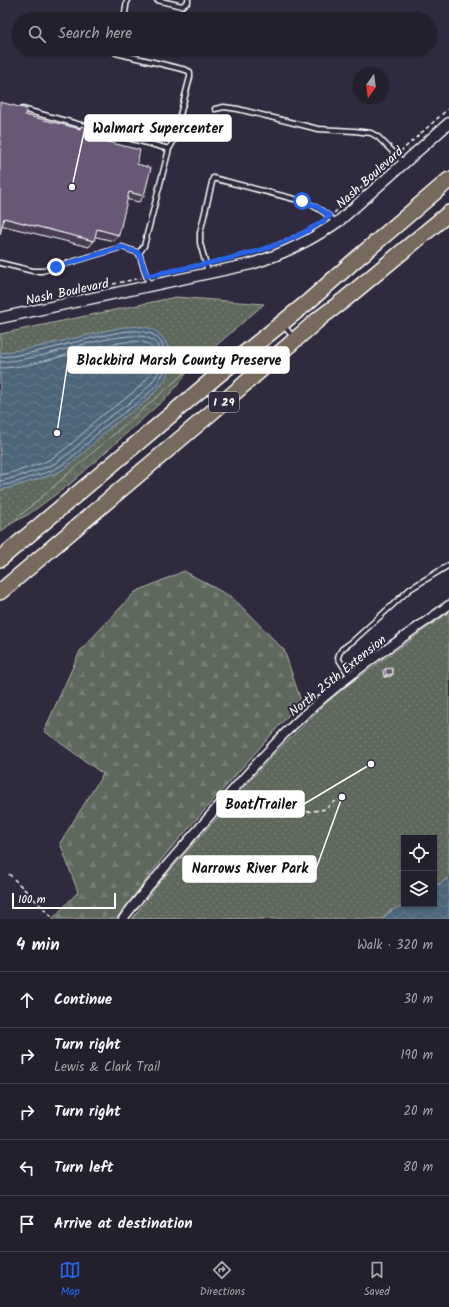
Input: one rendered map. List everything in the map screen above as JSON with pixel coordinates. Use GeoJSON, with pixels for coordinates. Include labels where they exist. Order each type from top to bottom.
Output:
{"type":"FeatureCollection","features":[{"type":"Feature","properties":{"kind":"highway","name":"I 29"},"geometry":{"type":"LineString","coordinates":[[0,559],[218,375],[282,324],[449,180]]}},
{"type":"Feature","properties":{"kind":"highway","name":"I 29"},"geometry":{"type":"LineString","coordinates":[[0,592],[295,340],[449,213]]}},
{"type":"Feature","properties":{"kind":"street","name":"Nash Boulevard"},"geometry":{"type":"LineString","coordinates":[[0,318],[148,281],[207,268],[251,264],[302,245],[404,163],[449,123]]}},
{"type":"Feature","properties":{"kind":"street","name":"North 25th Extension"},"geometry":{"type":"LineString","coordinates":[[123,919],[170,862],[266,753],[312,707],[350,677],[449,605]]}},
{"type":"Feature","properties":{"kind":"lane"},"geometry":{"type":"LineString","coordinates":[[125,12],[127,0]]}},
{"type":"Feature","properties":{"kind":"lane"},"geometry":{"type":"LineString","coordinates":[[156,0],[182,6],[188,2],[188,0]]}},
{"type":"Feature","properties":{"kind":"lane"},"geometry":{"type":"LineString","coordinates":[[128,56],[190,72],[173,142],[169,149],[144,246],[139,253]]}},
{"type":"Feature","properties":{"kind":"lane"},"geometry":{"type":"LineString","coordinates":[[15,107],[169,149]]}},
{"type":"Feature","properties":{"kind":"lane"},"geometry":{"type":"LineString","coordinates":[[215,109],[224,107],[238,109],[318,129],[354,131],[370,134],[378,137],[404,163]]}},
{"type":"Feature","properties":{"kind":"lane"},"geometry":{"type":"LineString","coordinates":[[207,268],[200,243],[200,233],[213,178],[302,201],[316,206],[333,220]]}},
{"type":"Feature","properties":{"kind":"lane"},"geometry":{"type":"LineString","coordinates":[[0,263],[33,271],[42,271],[122,247],[139,253]]}},
{"type":"Feature","properties":{"kind":"lane"},"geometry":{"type":"LineString","coordinates":[[139,253],[148,281]]}},
{"type":"Feature","properties":{"kind":"lane"},"geometry":{"type":"LineString","coordinates":[[282,324],[295,340]]}},
{"type":"Feature","properties":{"kind":"lane"},"geometry":{"type":"LineString","coordinates":[[350,677],[338,658],[338,654],[342,649],[353,641],[410,589],[449,565]]}},
{"type":"Feature","properties":{"kind":"path"},"geometry":{"type":"LineString","coordinates":[[108,286],[148,281],[207,268],[271,247],[333,220],[397,155],[449,108]]}},
{"type":"Feature","properties":{"kind":"path"},"geometry":{"type":"LineString","coordinates":[[307,812],[326,809],[332,803],[344,796]]}},
{"type":"Feature","properties":{"kind":"path"},"geometry":{"type":"LineString","coordinates":[[9,874],[54,919]]}},
{"type":"Feature","properties":{"kind":"green space"},"geometry":{"type":"Polygon","coordinates":[[[176,297],[264,304],[0,533],[0,334],[176,297]]]}},
{"type":"Feature","properties":{"kind":"green space"},"geometry":{"type":"Polygon","coordinates":[[[193,362],[183,379],[168,396],[70,484],[29,514],[9,525],[193,362]]]}},
{"type":"Feature","properties":{"kind":"green space"},"geometry":{"type":"Polygon","coordinates":[[[184,571],[233,598],[284,650],[301,701],[166,854],[116,919],[52,919],[78,892],[60,843],[103,774],[44,731],[80,651],[135,592],[184,571]]]}},
{"type":"Feature","properties":{"kind":"green space"},"geometry":{"type":"Polygon","coordinates":[[[449,612],[449,878],[437,885],[437,835],[401,835],[401,907],[388,912],[383,919],[132,919],[159,883],[273,755],[324,705],[348,685],[449,612]]]}},
{"type":"Feature","properties":{"kind":"water"},"geometry":{"type":"Polygon","coordinates":[[[122,327],[149,328],[159,333],[164,339],[170,362],[169,370],[162,384],[149,398],[111,427],[69,466],[55,474],[0,490],[0,353],[37,347],[122,327]]]}},
{"type":"Feature","properties":{"kind":"water"},"geometry":{"type":"Polygon","coordinates":[[[449,878],[449,919],[383,919],[388,913],[401,907],[437,907],[437,885],[449,878]]]}},
{"type":"Feature","properties":{"kind":"building"},"geometry":{"type":"Polygon","coordinates":[[[0,102],[27,109],[25,115],[80,129],[81,126],[106,132],[104,141],[140,150],[137,164],[151,168],[144,196],[129,192],[119,235],[97,229],[94,241],[4,218],[0,235],[0,102]]]}},
{"type":"Feature","properties":{"kind":"building"},"geometry":{"type":"Polygon","coordinates":[[[392,668],[393,674],[386,675],[385,669],[392,668]]]}},
{"type":"Feature","properties":{"kind":"place","name":"Walmart Supercenter"},"geometry":{"type":"Point","coordinates":[72,187]}},
{"type":"Feature","properties":{"kind":"place","name":"Blackbird Marsh County Preserve"},"geometry":{"type":"Point","coordinates":[57,433]}},
{"type":"Feature","properties":{"kind":"place","name":"Boat/Trailer"},"geometry":{"type":"Point","coordinates":[371,764]}},
{"type":"Feature","properties":{"kind":"place","name":"Narrows River Park"},"geometry":{"type":"Point","coordinates":[342,797]}},
{"type":"Feature","properties":{"kind":"route"},"geometry":{"type":"LineString","coordinates":[[56,267],[122,247],[139,253],[147,276],[258,251],[290,239],[330,216],[316,206],[302,201]]}}]}
